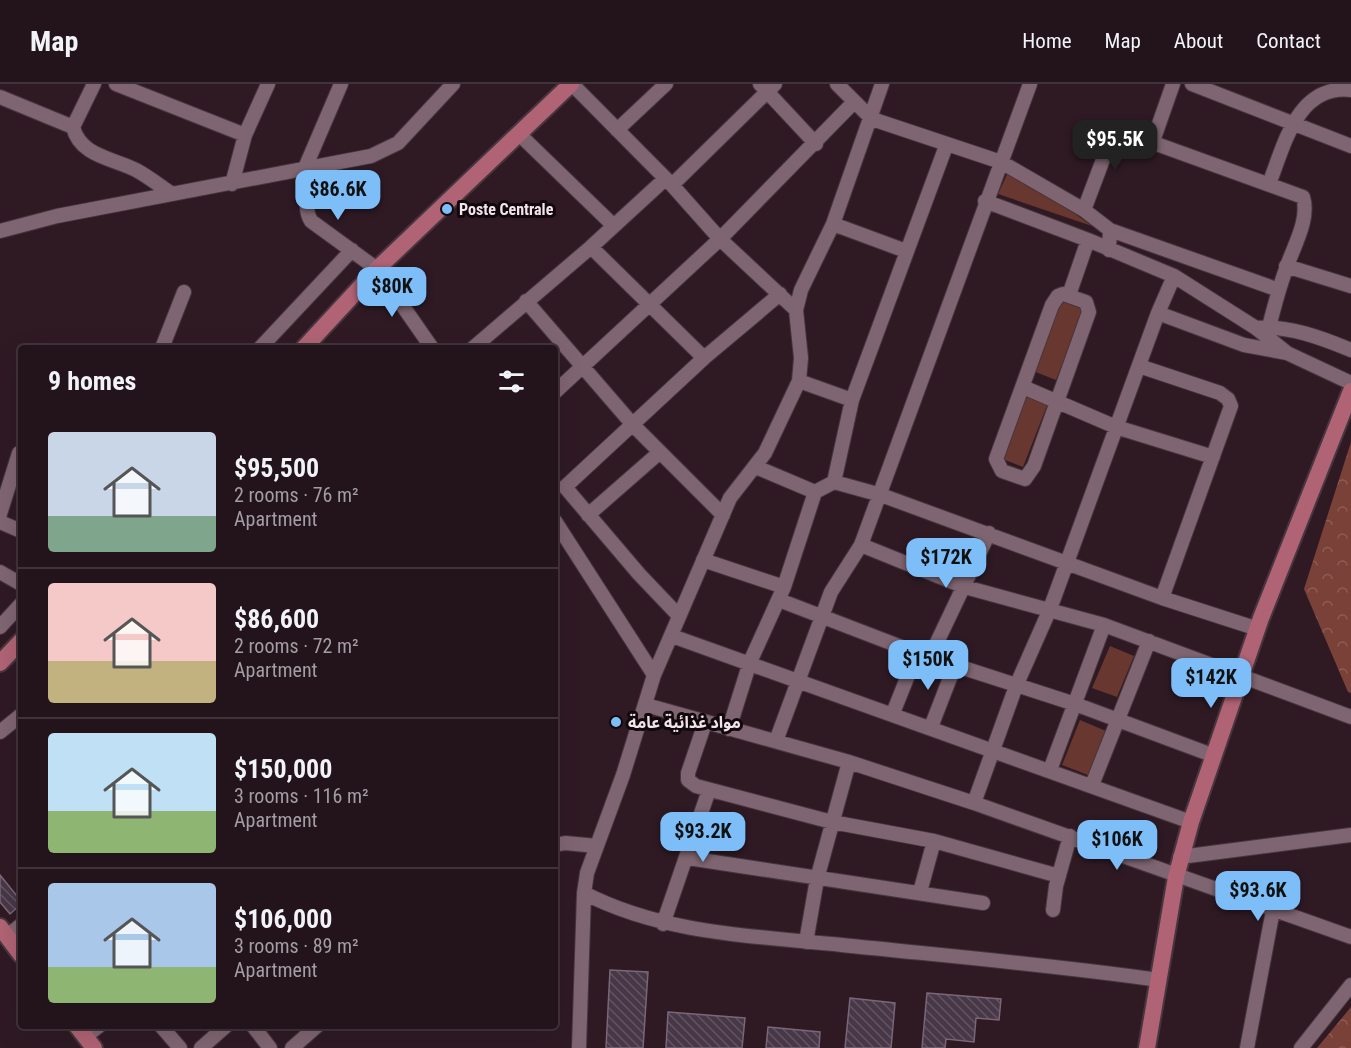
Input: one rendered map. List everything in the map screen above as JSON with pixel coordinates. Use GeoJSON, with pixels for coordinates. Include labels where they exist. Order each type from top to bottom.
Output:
{"type":"FeatureCollection","features":[{"type":"Feature","properties":{"kind":"main road"},"geometry":{"type":"LineString","coordinates":[[309,345],[377,269],[571,84]]}},
{"type":"Feature","properties":{"kind":"main road"},"geometry":{"type":"LineString","coordinates":[[1146,1048],[1160,980],[1180,857],[1212,755],[1258,629],[1351,391]]}},
{"type":"Feature","properties":{"kind":"main road"},"geometry":{"type":"LineString","coordinates":[[0,663],[18,644]]}},
{"type":"Feature","properties":{"kind":"main road"},"geometry":{"type":"LineString","coordinates":[[3,932],[18,951]]}},
{"type":"Feature","properties":{"kind":"street"},"geometry":{"type":"LineString","coordinates":[[94,84],[73,127],[75,137],[82,146],[136,170],[172,194]]}},
{"type":"Feature","properties":{"kind":"street"},"geometry":{"type":"LineString","coordinates":[[116,84],[245,135]]}},
{"type":"Feature","properties":{"kind":"street"},"geometry":{"type":"LineString","coordinates":[[232,184],[245,135],[268,84]]}},
{"type":"Feature","properties":{"kind":"street"},"geometry":{"type":"LineString","coordinates":[[305,168],[341,84]]}},
{"type":"Feature","properties":{"kind":"street"},"geometry":{"type":"LineString","coordinates":[[571,84],[668,182],[720,239],[796,310]]}},
{"type":"Feature","properties":{"kind":"street"},"geometry":{"type":"LineString","coordinates":[[617,130],[666,84]]}},
{"type":"Feature","properties":{"kind":"street"},"geometry":{"type":"LineString","coordinates":[[837,84],[872,120],[946,146],[1001,162],[1084,210],[1110,230],[1279,290]]}},
{"type":"Feature","properties":{"kind":"street"},"geometry":{"type":"LineString","coordinates":[[579,1048],[584,893],[597,846],[646,705],[654,675],[730,498],[756,467],[779,426],[799,381],[801,358],[796,310],[801,290],[833,224],[872,120],[882,84]]}},
{"type":"Feature","properties":{"kind":"street"},"geometry":{"type":"LineString","coordinates":[[776,741],[801,681],[831,592],[861,545],[985,201],[1030,84]]}},
{"type":"Feature","properties":{"kind":"street"},"geometry":{"type":"LineString","coordinates":[[1153,141],[1173,84]]}},
{"type":"Feature","properties":{"kind":"street"},"geometry":{"type":"LineString","coordinates":[[1191,84],[1351,146]]}},
{"type":"Feature","properties":{"kind":"street"},"geometry":{"type":"LineString","coordinates":[[0,231],[57,216],[371,156],[390,149],[448,85]]}},
{"type":"Feature","properties":{"kind":"street"},"geometry":{"type":"LineString","coordinates":[[476,345],[668,182],[767,87],[816,144]]}},
{"type":"Feature","properties":{"kind":"street"},"geometry":{"type":"LineString","coordinates":[[1269,184],[1293,123],[1307,100],[1329,88],[1351,90]]}},
{"type":"Feature","properties":{"kind":"street"},"geometry":{"type":"LineString","coordinates":[[0,97],[73,127]]}},
{"type":"Feature","properties":{"kind":"street"},"geometry":{"type":"LineString","coordinates":[[558,389],[720,239],[816,144],[854,102]]}},
{"type":"Feature","properties":{"kind":"street"},"geometry":{"type":"LineString","coordinates":[[1084,210],[1110,141],[1117,135],[1126,133],[1303,197],[1305,204],[1302,227],[1263,327]]}},
{"type":"Feature","properties":{"kind":"street"},"geometry":{"type":"LineString","coordinates":[[519,134],[614,226]]}},
{"type":"Feature","properties":{"kind":"street"},"geometry":{"type":"LineString","coordinates":[[834,482],[852,400],[946,146]]}},
{"type":"Feature","properties":{"kind":"street"},"geometry":{"type":"LineString","coordinates":[[321,166],[308,197],[307,214],[317,226],[377,269],[430,345]]}},
{"type":"Feature","properties":{"kind":"street"},"geometry":{"type":"LineString","coordinates":[[985,201],[1174,276],[1263,327],[1287,353]]}},
{"type":"Feature","properties":{"kind":"street"},"geometry":{"type":"LineString","coordinates":[[833,224],[906,251]]}},
{"type":"Feature","properties":{"kind":"street"},"geometry":{"type":"LineString","coordinates":[[1109,250],[1110,230]]}},
{"type":"Feature","properties":{"kind":"street"},"geometry":{"type":"LineString","coordinates":[[1069,295],[1088,240]]}},
{"type":"Feature","properties":{"kind":"street"},"geometry":{"type":"LineString","coordinates":[[591,247],[704,358]]}},
{"type":"Feature","properties":{"kind":"street"},"geometry":{"type":"LineString","coordinates":[[263,345],[352,250]]}},
{"type":"Feature","properties":{"kind":"street"},"geometry":{"type":"LineString","coordinates":[[1287,266],[1351,286]]}},
{"type":"Feature","properties":{"kind":"street"},"geometry":{"type":"LineString","coordinates":[[974,803],[1016,686],[1050,609],[1158,313],[1174,276]]}},
{"type":"Feature","properties":{"kind":"street"},"geometry":{"type":"LineString","coordinates":[[163,345],[184,292]]}},
{"type":"Feature","properties":{"kind":"street"},"geometry":{"type":"LineString","coordinates":[[679,616],[588,515],[560,492],[634,426],[704,358],[780,294]]}},
{"type":"Feature","properties":{"kind":"street"},"geometry":{"type":"LineString","coordinates":[[1069,295],[1086,302],[1089,312],[1030,475],[1025,479],[1002,471],[996,459],[1023,387],[1052,305],[1058,296],[1069,295]]}},
{"type":"Feature","properties":{"kind":"street"},"geometry":{"type":"LineString","coordinates":[[526,301],[634,426],[723,515]]}},
{"type":"Feature","properties":{"kind":"street"},"geometry":{"type":"LineString","coordinates":[[1158,313],[1244,345],[1287,353],[1351,383]]}},
{"type":"Feature","properties":{"kind":"street"},"geometry":{"type":"LineString","coordinates":[[1263,327],[1305,334],[1351,350]]}},
{"type":"Feature","properties":{"kind":"street"},"geometry":{"type":"LineString","coordinates":[[1139,366],[1220,393],[1228,399],[1231,406],[1230,415],[1162,598]]}},
{"type":"Feature","properties":{"kind":"street"},"geometry":{"type":"LineString","coordinates":[[799,381],[852,400]]}},
{"type":"Feature","properties":{"kind":"street"},"geometry":{"type":"LineString","coordinates":[[1023,387],[1116,427],[1213,457]]}},
{"type":"Feature","properties":{"kind":"street"},"geometry":{"type":"LineString","coordinates":[[588,515],[660,452]]}},
{"type":"Feature","properties":{"kind":"street"},"geometry":{"type":"LineString","coordinates":[[0,514],[18,457]]}},
{"type":"Feature","properties":{"kind":"street"},"geometry":{"type":"LineString","coordinates":[[756,467],[815,492]]}},
{"type":"Feature","properties":{"kind":"street"},"geometry":{"type":"LineString","coordinates":[[729,729],[750,662],[784,587],[815,492],[834,482],[880,495],[1162,598],[1258,629]]}},
{"type":"Feature","properties":{"kind":"street"},"geometry":{"type":"LineString","coordinates":[[0,522],[18,530]]}},
{"type":"Feature","properties":{"kind":"street"},"geometry":{"type":"LineString","coordinates":[[558,526],[654,675]]}},
{"type":"Feature","properties":{"kind":"street"},"geometry":{"type":"LineString","coordinates":[[893,713],[924,655],[965,587],[988,533]]}},
{"type":"Feature","properties":{"kind":"street"},"geometry":{"type":"LineString","coordinates":[[861,545],[965,587],[1104,625],[1242,674],[1351,717]]}},
{"type":"Feature","properties":{"kind":"street"},"geometry":{"type":"LineString","coordinates":[[704,561],[784,587]]}},
{"type":"Feature","properties":{"kind":"street"},"geometry":{"type":"LineString","coordinates":[[0,572],[18,582]]}},
{"type":"Feature","properties":{"kind":"street"},"geometry":{"type":"LineString","coordinates":[[779,600],[924,655],[1075,704],[1212,755]]}},
{"type":"Feature","properties":{"kind":"street"},"geometry":{"type":"LineString","coordinates":[[0,627],[18,607]]}},
{"type":"Feature","properties":{"kind":"street"},"geometry":{"type":"LineString","coordinates":[[1050,770],[1104,625]]}},
{"type":"Feature","properties":{"kind":"street"},"geometry":{"type":"LineString","coordinates":[[672,636],[893,713],[1191,822]]}},
{"type":"Feature","properties":{"kind":"street"},"geometry":{"type":"LineString","coordinates":[[1092,785],[1149,641]]}},
{"type":"Feature","properties":{"kind":"street"},"geometry":{"type":"LineString","coordinates":[[932,727],[955,665]]}},
{"type":"Feature","properties":{"kind":"street"},"geometry":{"type":"LineString","coordinates":[[646,705],[849,762],[974,803],[1070,836],[1176,877],[1351,937]]}},
{"type":"Feature","properties":{"kind":"street"},"geometry":{"type":"LineString","coordinates":[[0,732],[18,717]]}},
{"type":"Feature","properties":{"kind":"street"},"geometry":{"type":"LineString","coordinates":[[705,723],[687,777],[690,783],[832,822],[934,840],[1059,876]]}},
{"type":"Feature","properties":{"kind":"street"},"geometry":{"type":"LineString","coordinates":[[806,942],[817,879],[849,762]]}},
{"type":"Feature","properties":{"kind":"street"},"geometry":{"type":"LineString","coordinates":[[663,924],[688,858],[709,790]]}},
{"type":"Feature","properties":{"kind":"street"},"geometry":{"type":"LineString","coordinates":[[1180,857],[1351,835]]}},
{"type":"Feature","properties":{"kind":"street"},"geometry":{"type":"LineString","coordinates":[[1053,910],[1070,836]]}},
{"type":"Feature","properties":{"kind":"street"},"geometry":{"type":"LineString","coordinates":[[920,892],[934,840]]}},
{"type":"Feature","properties":{"kind":"street"},"geometry":{"type":"LineString","coordinates":[[558,844],[597,846]]}},
{"type":"Feature","properties":{"kind":"street"},"geometry":{"type":"LineString","coordinates":[[688,858],[983,903]]}},
{"type":"Feature","properties":{"kind":"street"},"geometry":{"type":"LineString","coordinates":[[584,893],[612,908],[663,924],[806,942],[1070,968],[1160,980]]}},
{"type":"Feature","properties":{"kind":"street"},"geometry":{"type":"LineString","coordinates":[[1247,1048],[1273,910]]}},
{"type":"Feature","properties":{"kind":"street"},"geometry":{"type":"LineString","coordinates":[[3,932],[18,926]]}},
{"type":"Feature","properties":{"kind":"street"},"geometry":{"type":"LineString","coordinates":[[1301,1048],[1351,985]]}},
{"type":"Feature","properties":{"kind":"street"},"geometry":{"type":"LineString","coordinates":[[164,1029],[180,1048]]}},
{"type":"Feature","properties":{"kind":"street"},"geometry":{"type":"LineString","coordinates":[[201,1048],[223,1029]]}},
{"type":"Feature","properties":{"kind":"street"},"geometry":{"type":"LineString","coordinates":[[255,1029],[270,1048]]}},
{"type":"Feature","properties":{"kind":"street"},"geometry":{"type":"LineString","coordinates":[[291,1048],[313,1029]]}},
{"type":"Feature","properties":{"kind":"green space"},"geometry":{"type":"Polygon","coordinates":[[[1351,442],[1351,693],[1348,692],[1304,589],[1351,442]]]}},
{"type":"Feature","properties":{"kind":"green space"},"geometry":{"type":"Polygon","coordinates":[[[1351,1007],[1351,1048],[1317,1048],[1351,1007]]]}},
{"type":"Feature","properties":{"kind":"shaded area"},"geometry":{"type":"Polygon","coordinates":[[[1010,168],[1092,226],[998,194],[1010,168]]]}},
{"type":"Feature","properties":{"kind":"shaded area"},"geometry":{"type":"Polygon","coordinates":[[[1061,300],[1084,310],[1056,380],[1033,371],[1061,300]]]}},
{"type":"Feature","properties":{"kind":"shaded area"},"geometry":{"type":"Polygon","coordinates":[[[1026,394],[1048,403],[1023,467],[1000,458],[1026,394]]]}},
{"type":"Feature","properties":{"kind":"shaded area"},"geometry":{"type":"Polygon","coordinates":[[[1110,646],[1134,656],[1117,697],[1092,688],[1110,646]]]}},
{"type":"Feature","properties":{"kind":"shaded area"},"geometry":{"type":"Polygon","coordinates":[[[1080,720],[1106,731],[1088,775],[1062,765],[1080,720]]]}},
{"type":"Feature","properties":{"kind":"building"},"geometry":{"type":"Polygon","coordinates":[[[0,875],[18,897],[18,907],[10,914],[0,902],[0,875]]]}},
{"type":"Feature","properties":{"kind":"building"},"geometry":{"type":"Polygon","coordinates":[[[610,970],[648,972],[643,1048],[606,1048],[610,970]]]}},
{"type":"Feature","properties":{"kind":"building"},"geometry":{"type":"Polygon","coordinates":[[[927,993],[1001,999],[999,1020],[976,1018],[974,1042],[946,1039],[945,1048],[922,1048],[927,993]]]}},
{"type":"Feature","properties":{"kind":"building"},"geometry":{"type":"Polygon","coordinates":[[[850,998],[895,1003],[891,1048],[845,1048],[850,998]]]}},
{"type":"Feature","properties":{"kind":"building"},"geometry":{"type":"Polygon","coordinates":[[[668,1012],[745,1018],[742,1048],[666,1048],[668,1012]]]}},
{"type":"Feature","properties":{"kind":"building"},"geometry":{"type":"Polygon","coordinates":[[[768,1027],[820,1032],[819,1048],[766,1048],[768,1027]]]}},
{"type":"Feature","properties":{"kind":"place","name":"Poste Centrale"},"geometry":{"type":"Point","coordinates":[447,209]}},
{"type":"Feature","properties":{"kind":"place","name":"مواد غذائية عامة"},"geometry":{"type":"Point","coordinates":[616,722]}}]}
